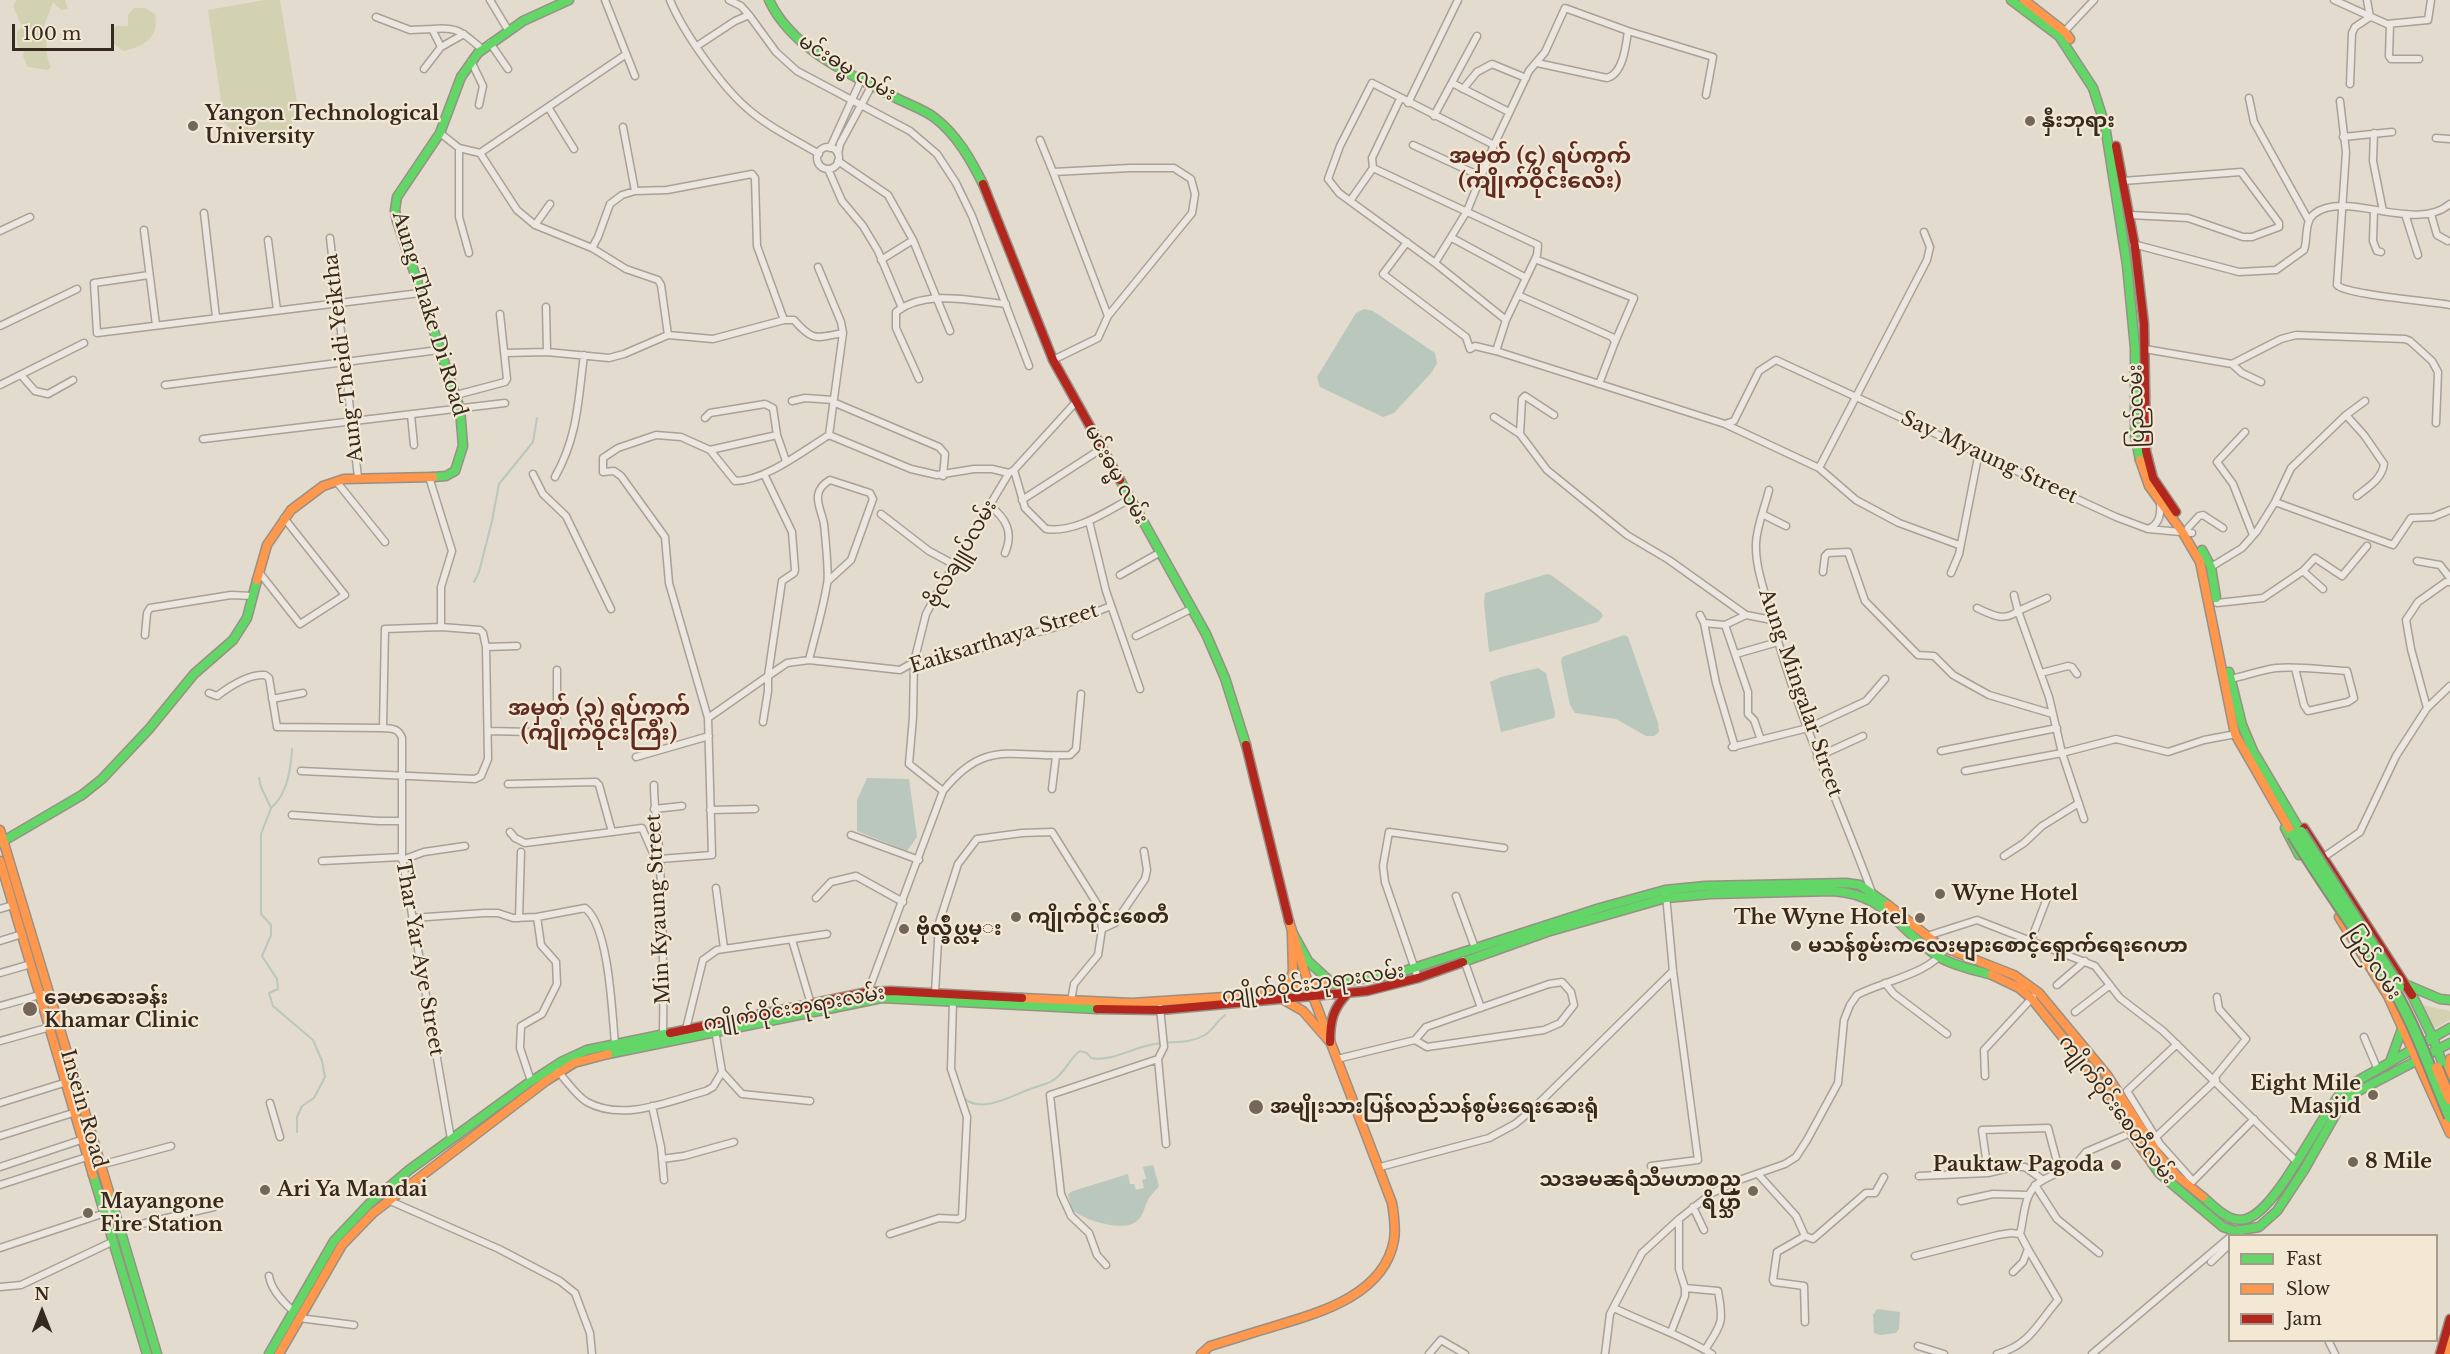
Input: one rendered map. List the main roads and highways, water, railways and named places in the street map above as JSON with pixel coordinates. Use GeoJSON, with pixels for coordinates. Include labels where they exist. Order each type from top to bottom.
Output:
{"type":"FeatureCollection","features":[{"type":"Feature","properties":{"kind":"main road","name":"Aung Thake Di Road"},"geometry":{"type":"LineString","coordinates":[[1,838],[82,795],[123,759],[194,674],[233,640],[247,618],[267,544],[284,518],[309,495],[336,481],[358,477],[446,476],[455,471],[459,464],[463,436],[460,409],[420,293],[397,220],[395,203],[440,133],[462,77],[471,61],[486,46],[508,30],[550,4],[569,0]]}},
{"type":"Feature","properties":{"kind":"main road"},"geometry":{"type":"LineString","coordinates":[[761,0],[774,11]]}},
{"type":"Feature","properties":{"kind":"main road","name":"မင်းဓမ္မ လမ်း"},"geometry":{"type":"LineString","coordinates":[[768,0],[774,11],[801,43],[861,80],[934,117],[971,159],[995,210],[1053,360],[1191,609],[1220,667],[1234,708],[1250,759],[1292,932],[1330,1042],[1380,1167],[1392,1203],[1395,1227],[1393,1244],[1386,1262],[1367,1285],[1340,1304],[1210,1346],[1201,1354]]}},
{"type":"Feature","properties":{"kind":"main road","name":"ပြည်လမ်း"},"geometry":{"type":"LineString","coordinates":[[2018,1],[2062,34],[2086,61],[2100,85],[2112,124],[2130,215],[2129,244]]}},
{"type":"Feature","properties":{"kind":"main road","name":"ပြည်လမ်း"},"geometry":{"type":"LineString","coordinates":[[2062,34],[2093,88],[2105,125],[2129,244],[2141,349],[2148,463],[2155,483],[2211,567],[2240,732]]}},
{"type":"Feature","properties":{"kind":"main road","name":"ပြည်လမ်း"},"geometry":{"type":"LineString","coordinates":[[2141,349],[2135,436],[2144,476],[2160,502],[2188,531],[2204,571],[2240,732],[2297,834],[2399,987],[2450,1099]]}},
{"type":"Feature","properties":{"kind":"main road","name":"ပြည်လမ်း"},"geometry":{"type":"LineString","coordinates":[[2285,814],[2307,832],[2407,985],[2433,1038],[2450,1082]]}},
{"type":"Feature","properties":{"kind":"main road","name":"ပြည်လမ်း"},"geometry":{"type":"LineString","coordinates":[[2285,814],[2289,840],[2388,996],[2413,1049]]}},
{"type":"Feature","properties":{"kind":"main road","name":"ပြည်လမ်း"},"geometry":{"type":"LineString","coordinates":[[2297,834],[2330,896],[2394,992],[2415,1034],[2450,1117]]}},
{"type":"Feature","properties":{"kind":"main road","name":"Insein Road"},"geometry":{"type":"LineString","coordinates":[[1,838],[94,1163]]}},
{"type":"Feature","properties":{"kind":"main road","name":"Insein Road"},"geometry":{"type":"LineString","coordinates":[[0,861],[2,874],[31,964],[44,994],[50,1027],[94,1163]]}},
{"type":"Feature","properties":{"kind":"main road","name":"ကျိုက်ဝိုင်းဘုရားလမ်း"},"geometry":{"type":"LineString","coordinates":[[1462,957],[1475,948],[1666,894],[1705,886],[1860,885],[1872,896],[1895,909],[1943,953]]}},
{"type":"Feature","properties":{"kind":"main road","name":"ကျိုက်ဝိုင်းဘုရားလမ်း"},"geometry":{"type":"LineString","coordinates":[[454,1143],[586,1050],[615,1044],[663,1038],[812,1008],[882,998],[1124,1010],[1311,991],[1348,993],[1390,986],[1462,957],[1648,902],[1666,894]]}},
{"type":"Feature","properties":{"kind":"main road"},"geometry":{"type":"LineString","coordinates":[[1872,896],[1943,953]]}},
{"type":"Feature","properties":{"kind":"main road"},"geometry":{"type":"LineString","coordinates":[[1292,932],[1306,960],[1314,970],[1333,984]]}},
{"type":"Feature","properties":{"kind":"main road"},"geometry":{"type":"LineString","coordinates":[[1292,932],[1293,972],[1284,994],[1303,1011],[1330,1042]]}},
{"type":"Feature","properties":{"kind":"main road","name":"ကျိုက်ဝိုင်းစေတီလမ်း"},"geometry":{"type":"LineString","coordinates":[[1943,953],[2034,995],[2087,1059],[2121,1095],[2136,1131],[2159,1173],[2180,1194],[2232,1232]]}},
{"type":"Feature","properties":{"kind":"main road","name":"ကျိုက်ဝိုင်းဘုရားလမ်း"},"geometry":{"type":"LineString","coordinates":[[1311,991],[1333,984],[1392,975],[1416,974]]}},
{"type":"Feature","properties":{"kind":"main road"},"geometry":{"type":"LineString","coordinates":[[2407,985],[2440,999],[2450,1000]]}},
{"type":"Feature","properties":{"kind":"main road","name":"ကျိုက်ဝိုင်းဘုရားလမ်း"},"geometry":{"type":"LineString","coordinates":[[812,1008],[868,992],[935,993],[1160,1006]]}},
{"type":"Feature","properties":{"kind":"main road"},"geometry":{"type":"LineString","coordinates":[[1330,1042],[1331,1015],[1335,1005],[1348,993]]}},
{"type":"Feature","properties":{"kind":"main road"},"geometry":{"type":"LineString","coordinates":[[2394,1067],[2395,1053],[2403,1026]]}},
{"type":"Feature","properties":{"kind":"main road","name":"ကျိုက်ဝိုင်းဘုရားလမ်း"},"geometry":{"type":"LineString","coordinates":[[269,1354],[342,1245],[385,1198],[531,1081],[556,1069],[663,1038],[686,1029],[715,1028]]}},
{"type":"Feature","properties":{"kind":"main road"},"geometry":{"type":"LineString","coordinates":[[2232,1232],[2259,1227],[2277,1211],[2351,1095],[2394,1067],[2413,1049],[2450,1028]]}},
{"type":"Feature","properties":{"kind":"main road"},"geometry":{"type":"LineString","coordinates":[[2232,1232],[2264,1209],[2297,1162],[2332,1102],[2345,1088],[2378,1070],[2418,1060],[2450,1042]]}},
{"type":"Feature","properties":{"kind":"main road"},"geometry":{"type":"LineString","coordinates":[[2413,1049],[2450,1134]]}},
{"type":"Feature","properties":{"kind":"main road"},"geometry":{"type":"LineString","coordinates":[[2450,1059],[2450,1082]]}},
{"type":"Feature","properties":{"kind":"main road"},"geometry":{"type":"LineString","coordinates":[[2394,1067],[2418,1072],[2427,1078]]}},
{"type":"Feature","properties":{"kind":"main road"},"geometry":{"type":"LineString","coordinates":[[94,1163],[110,1211],[114,1241],[147,1354]]}},
{"type":"Feature","properties":{"kind":"main road"},"geometry":{"type":"LineString","coordinates":[[110,1211],[120,1228],[157,1354]]}},
{"type":"Feature","properties":{"kind":"main road","name":"ကျိုက်ဝိုင်းဘုရားလမ်း"},"geometry":{"type":"LineString","coordinates":[[279,1354],[296,1315]]}},
{"type":"Feature","properties":{"kind":"main road"},"geometry":{"type":"LineString","coordinates":[[2440,1354],[2450,1319]]}},
{"type":"Feature","properties":{"kind":"main road"},"geometry":{"type":"LineString","coordinates":[[2446,1354],[2450,1338]]}},
{"type":"Feature","properties":{"kind":"waterway"},"geometry":{"type":"LineString","coordinates":[[474,582],[479,572],[499,484],[533,442],[537,418]]}},
{"type":"Feature","properties":{"kind":"waterway"},"geometry":{"type":"LineString","coordinates":[[271,808],[284,789],[292,749]]}},
{"type":"Feature","properties":{"kind":"waterway"},"geometry":{"type":"LineString","coordinates":[[259,778],[271,808],[261,834],[261,914],[271,925],[271,935],[262,956],[277,979],[278,989],[269,993],[273,1006],[313,1040],[322,1061],[325,1077],[314,1098],[302,1106],[297,1117],[297,1132]]}},
{"type":"Feature","properties":{"kind":"waterway"},"geometry":{"type":"LineString","coordinates":[[964,1098],[971,1102],[987,1104],[1047,1084],[1057,1078],[1080,1051],[1087,1053],[1091,1058],[1099,1059],[1161,1043],[1199,1038],[1208,1033],[1225,1015]]}},
{"type":"Feature","properties":{"kind":"place","name":"နှီးဘုရား"},"geometry":{"type":"Point","coordinates":[2030,121]}},
{"type":"Feature","properties":{"kind":"place","name":"Yangon Technological University"},"geometry":{"type":"Point","coordinates":[193,126]}},
{"type":"Feature","properties":{"kind":"place","name":"Wyne Hotel"},"geometry":{"type":"Point","coordinates":[1940,894]}},
{"type":"Feature","properties":{"kind":"place","name":"ကျိုက်ဝိုင်းစေတီ"},"geometry":{"type":"Point","coordinates":[1016,917]}},
{"type":"Feature","properties":{"kind":"place","name":"The Wyne Hotel"},"geometry":{"type":"Point","coordinates":[1920,918]}},
{"type":"Feature","properties":{"kind":"place","name":"ဗိုလ္ခ်ဳပ္လမ္း"},"geometry":{"type":"Point","coordinates":[904,929]}},
{"type":"Feature","properties":{"kind":"place","name":"မသန်စွမ်းကလေးများစောင့်ရှောက်ရေးဂေဟာ"},"geometry":{"type":"Point","coordinates":[1796,946]}},
{"type":"Feature","properties":{"kind":"place","name":"ခေမာဆေးခန်း Khamar Clinic"},"geometry":{"type":"Point","coordinates":[30,1009]}},
{"type":"Feature","properties":{"kind":"place","name":"Eight Mile Masjid"},"geometry":{"type":"Point","coordinates":[2373,1095]}},
{"type":"Feature","properties":{"kind":"place","name":"အမျိုးသားပြန်လည်သန်စွမ်းရေးဆေးရုံ"},"geometry":{"type":"Point","coordinates":[1256,1107]}},
{"type":"Feature","properties":{"kind":"place","name":"8 Mile"},"geometry":{"type":"Point","coordinates":[2353,1162]}},
{"type":"Feature","properties":{"kind":"place","name":"Pauktaw Pagoda"},"geometry":{"type":"Point","coordinates":[2116,1165]}},
{"type":"Feature","properties":{"kind":"place","name":"Ari Ya Mandai"},"geometry":{"type":"Point","coordinates":[265,1190]}},
{"type":"Feature","properties":{"kind":"place","name":"သဒၶမၼရံသီမဟာစည္ ရိပ္သာ"},"geometry":{"type":"Point","coordinates":[1753,1191]}},
{"type":"Feature","properties":{"kind":"place","name":"Mayangone Fire Station"},"geometry":{"type":"Point","coordinates":[88,1213]}},
{"type":"Feature","properties":{"kind":"district","name":"အမှတ် (၄) ရပ်ကွက် (ကျိုက်ဝိုင်းလေး)"},"geometry":{"type":"Point","coordinates":[1540,170]}},
{"type":"Feature","properties":{"kind":"district","name":"အမှတ် (၃) ရပ်ကွက် (ကျိုက်ဝိုင်းကြီး)"},"geometry":{"type":"Point","coordinates":[599,722]}}]}
